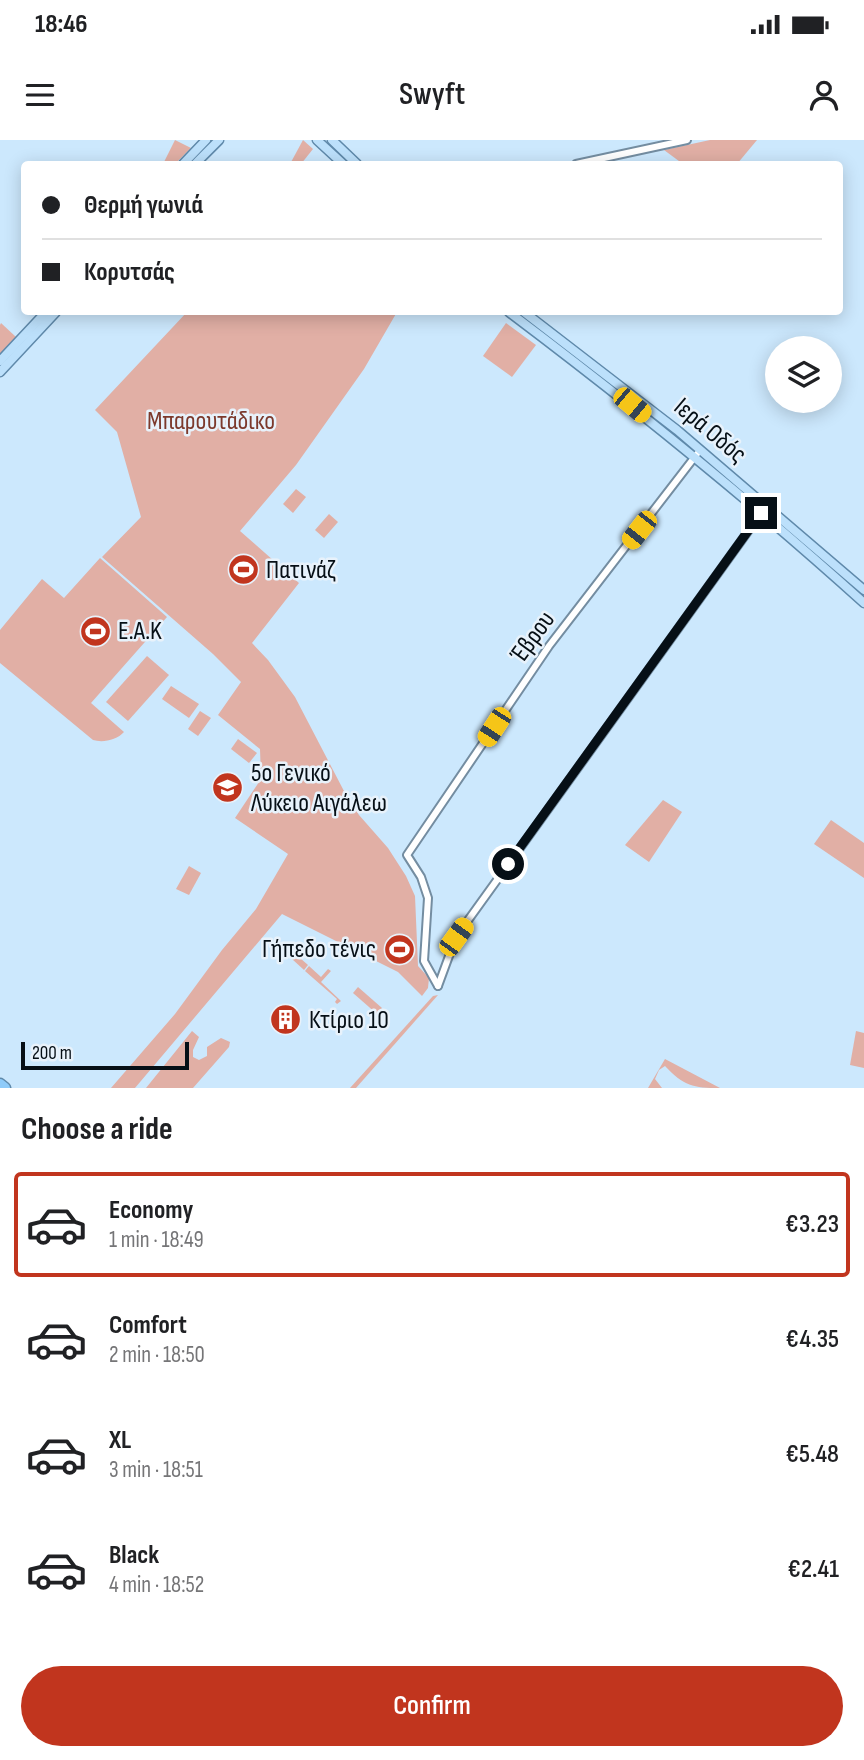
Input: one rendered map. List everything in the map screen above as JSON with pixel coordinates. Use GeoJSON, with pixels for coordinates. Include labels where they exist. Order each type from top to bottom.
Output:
{"type":"FeatureCollection","features":[{"type":"Feature","properties":{"kind":"highway"},"geometry":{"type":"LineString","coordinates":[[0,1084],[5,1088]]}},
{"type":"Feature","properties":{"kind":"main road"},"geometry":{"type":"LineString","coordinates":[[186,161],[206,140]]}},
{"type":"Feature","properties":{"kind":"main road"},"geometry":{"type":"LineString","coordinates":[[198,161],[219,140]]}},
{"type":"Feature","properties":{"kind":"main road"},"geometry":{"type":"LineString","coordinates":[[317,140],[340,161]]}},
{"type":"Feature","properties":{"kind":"main road"},"geometry":{"type":"LineString","coordinates":[[332,140],[354,161]]}},
{"type":"Feature","properties":{"kind":"main road"},"geometry":{"type":"LineString","coordinates":[[0,361],[43,315]]}},
{"type":"Feature","properties":{"kind":"main road"},"geometry":{"type":"LineString","coordinates":[[0,372],[53,315]]}},
{"type":"Feature","properties":{"kind":"main road","name":"Ιερά Οδός"},"geometry":{"type":"LineString","coordinates":[[513,315],[697,453]]}},
{"type":"Feature","properties":{"kind":"main road","name":"Ιερά Οδός"},"geometry":{"type":"LineString","coordinates":[[528,315],[633,394],[697,453],[864,590]]}},
{"type":"Feature","properties":{"kind":"main road","name":"Ιερά Οδός"},"geometry":{"type":"LineString","coordinates":[[764,509],[864,603]]}},
{"type":"Feature","properties":{"kind":"street"},"geometry":{"type":"LineString","coordinates":[[590,161],[687,140]]}},
{"type":"Feature","properties":{"kind":"street","name":"Έβρου"},"geometry":{"type":"LineString","coordinates":[[697,453],[549,646],[407,855],[421,877],[429,904],[424,961],[438,986],[456,937],[764,509]]}},
{"type":"Feature","properties":{"kind":"green space"},"geometry":{"type":"Polygon","coordinates":[[[175,140],[191,148],[178,161],[164,161],[175,140]]]}},
{"type":"Feature","properties":{"kind":"green space"},"geometry":{"type":"Polygon","coordinates":[[[303,140],[313,149],[303,161],[292,161],[303,140]]]}},
{"type":"Feature","properties":{"kind":"green space"},"geometry":{"type":"Polygon","coordinates":[[[710,140],[757,140],[740,161],[679,161],[664,150],[710,140]]]}},
{"type":"Feature","properties":{"kind":"green space","name":"Μπαρουτάδικο"},"geometry":{"type":"Polygon","coordinates":[[[184,315],[395,315],[364,369],[296,465],[240,531],[299,583],[252,643],[295,697],[345,793],[406,876],[415,896],[418,966],[429,978],[428,988],[422,996],[398,972],[282,914],[135,1088],[111,1088],[175,1014],[256,909],[288,854],[235,818],[261,779],[260,749],[218,715],[241,682],[102,557],[141,517],[117,432],[95,410],[184,315]]]}},
{"type":"Feature","properties":{"kind":"green space"},"geometry":{"type":"Polygon","coordinates":[[[1,323],[16,337],[0,354],[0,325],[1,323]]]}},
{"type":"Feature","properties":{"kind":"green space"},"geometry":{"type":"Polygon","coordinates":[[[506,323],[536,345],[512,377],[483,356],[506,323]]]}},
{"type":"Feature","properties":{"kind":"green space"},"geometry":{"type":"Polygon","coordinates":[[[296,489],[306,497],[293,513],[283,504],[296,489]]]}},
{"type":"Feature","properties":{"kind":"green space"},"geometry":{"type":"Polygon","coordinates":[[[329,514],[338,522],[324,538],[315,530],[329,514]]]}},
{"type":"Feature","properties":{"kind":"green space","name":"E.A.K"},"geometry":{"type":"Polygon","coordinates":[[[100,558],[167,617],[91,703],[124,732],[114,739],[101,741],[93,740],[0,663],[0,630],[42,579],[64,598],[100,558]]]}},
{"type":"Feature","properties":{"kind":"green space"},"geometry":{"type":"Polygon","coordinates":[[[147,656],[169,675],[128,721],[106,702],[147,656]]]}},
{"type":"Feature","properties":{"kind":"green space"},"geometry":{"type":"Polygon","coordinates":[[[171,686],[199,704],[189,718],[162,699],[171,686]]]}},
{"type":"Feature","properties":{"kind":"green space"},"geometry":{"type":"Polygon","coordinates":[[[200,711],[211,718],[198,736],[188,729],[200,711]]]}},
{"type":"Feature","properties":{"kind":"green space"},"geometry":{"type":"Polygon","coordinates":[[[238,739],[257,753],[249,763],[231,749],[238,739]]]}},
{"type":"Feature","properties":{"kind":"green space"},"geometry":{"type":"Polygon","coordinates":[[[663,800],[682,812],[649,862],[625,845],[663,800]]]}},
{"type":"Feature","properties":{"kind":"green space"},"geometry":{"type":"Polygon","coordinates":[[[831,820],[864,843],[864,878],[814,844],[831,820]]]}},
{"type":"Feature","properties":{"kind":"green space"},"geometry":{"type":"Polygon","coordinates":[[[189,866],[201,873],[189,895],[176,889],[189,866]]]}},
{"type":"Feature","properties":{"kind":"green space"},"geometry":{"type":"Polygon","coordinates":[[[284,944],[308,965],[304,970],[280,948],[284,944]]]}},
{"type":"Feature","properties":{"kind":"green space"},"geometry":{"type":"Polygon","coordinates":[[[309,966],[321,977],[328,969],[331,971],[321,982],[341,1001],[337,1004],[337,999],[305,971],[309,966]]]}},
{"type":"Feature","properties":{"kind":"green space"},"geometry":{"type":"Polygon","coordinates":[[[358,987],[382,1008],[377,1014],[353,993],[358,987]]]}},
{"type":"Feature","properties":{"kind":"green space"},"geometry":{"type":"Polygon","coordinates":[[[438,995],[356,1088],[350,1088],[433,996],[438,995]]]}},
{"type":"Feature","properties":{"kind":"green space"},"geometry":{"type":"Polygon","coordinates":[[[192,1031],[199,1037],[193,1057],[199,1060],[207,1056],[207,1047],[221,1038],[230,1042],[229,1047],[193,1088],[146,1088],[192,1031]]]}},
{"type":"Feature","properties":{"kind":"green space"},"geometry":{"type":"Polygon","coordinates":[[[856,1031],[864,1033],[864,1068],[850,1065],[856,1031]]]}},
{"type":"Feature","properties":{"kind":"green space"},"geometry":{"type":"Polygon","coordinates":[[[665,1059],[720,1088],[690,1084],[678,1078],[665,1066],[659,1070],[655,1079],[662,1088],[648,1088],[665,1059]]]}},
{"type":"Feature","properties":{"kind":"place","name":"Πατινάζ"},"geometry":{"type":"Point","coordinates":[243,570]}},
{"type":"Feature","properties":{"kind":"place","name":"E.A.K"},"geometry":{"type":"Point","coordinates":[95,631]}},
{"type":"Feature","properties":{"kind":"place","name":"5ο Γενικό Λύκειο Αιγάλεω"},"geometry":{"type":"Point","coordinates":[228,788]}},
{"type":"Feature","properties":{"kind":"place","name":"Γήπεδο τένις"},"geometry":{"type":"Point","coordinates":[399,949]}},
{"type":"Feature","properties":{"kind":"place","name":"Κτίριο 10"},"geometry":{"type":"Point","coordinates":[286,1020]}},
{"type":"Feature","properties":{"kind":"route"},"geometry":{"type":"LineString","coordinates":[[508,864],[761,513]]}}]}
